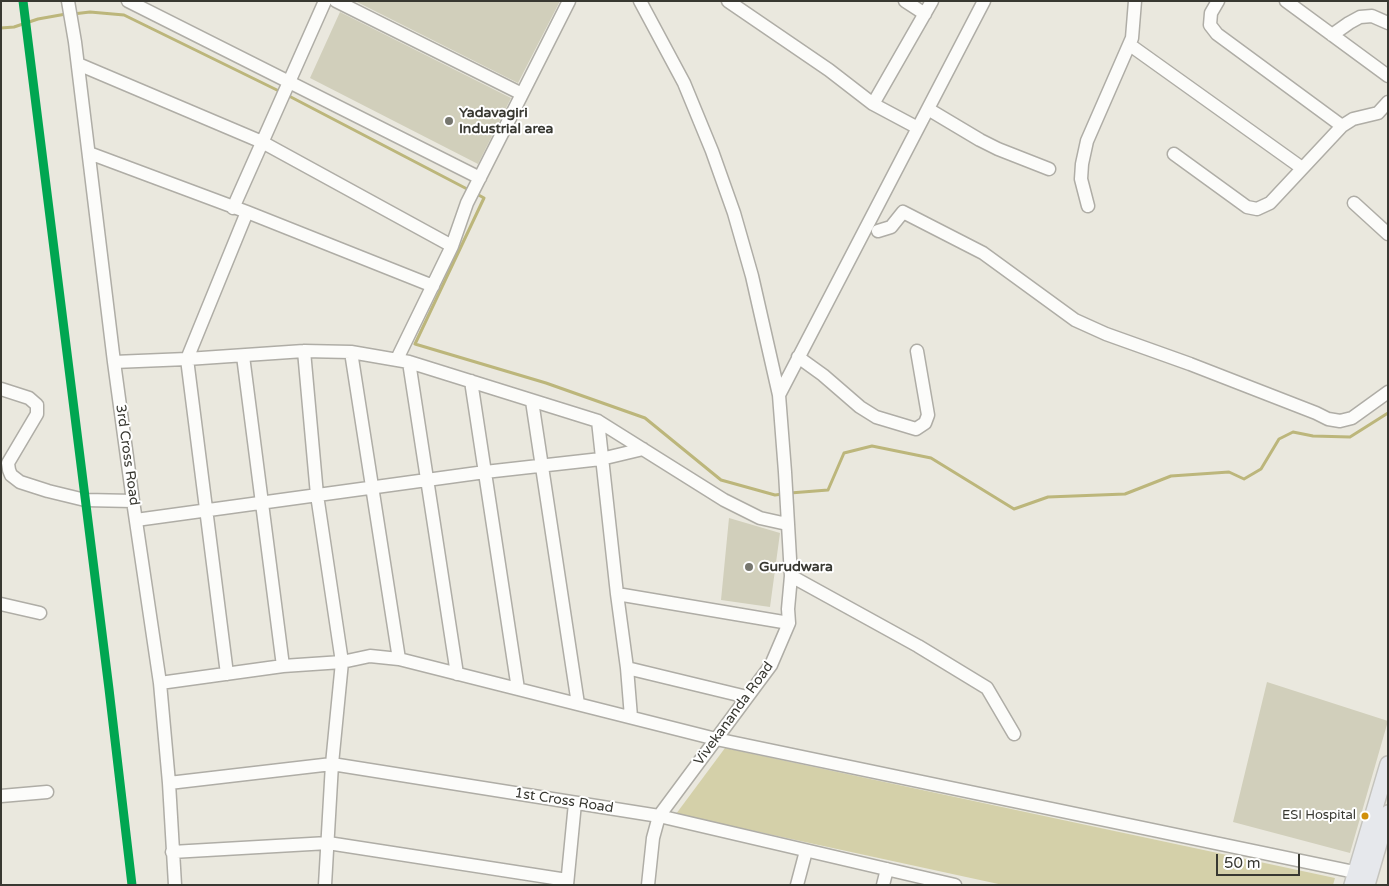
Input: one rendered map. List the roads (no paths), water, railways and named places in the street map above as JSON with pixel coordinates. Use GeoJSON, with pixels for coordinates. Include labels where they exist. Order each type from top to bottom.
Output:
{"type":"FeatureCollection","features":[{"type":"Feature","properties":{"kind":"main road"},"geometry":{"type":"LineString","coordinates":[[1361,879],[1388,764]]}},
{"type":"Feature","properties":{"kind":"main road"},"geometry":{"type":"LineString","coordinates":[[1361,879],[1387,819]]}},
{"type":"Feature","properties":{"kind":"street"},"geometry":{"type":"LineString","coordinates":[[128,1],[479,181]]}},
{"type":"Feature","properties":{"kind":"street"},"geometry":{"type":"LineString","coordinates":[[234,208],[325,1]]}},
{"type":"Feature","properties":{"kind":"street"},"geometry":{"type":"LineString","coordinates":[[336,1],[522,94]]}},
{"type":"Feature","properties":{"kind":"street"},"geometry":{"type":"LineString","coordinates":[[457,674],[428,480],[402,358],[414,323],[452,246],[467,203],[569,1]]}},
{"type":"Feature","properties":{"kind":"street","name":"Vivekananda Road"},"geometry":{"type":"LineString","coordinates":[[640,1],[684,83],[712,151],[731,204],[752,276],[779,395],[791,576],[788,609],[789,623],[771,665],[659,816],[653,838],[648,885]]}},
{"type":"Feature","properties":{"kind":"street"},"geometry":{"type":"LineString","coordinates":[[728,1],[829,70],[873,104],[918,128]]}},
{"type":"Feature","properties":{"kind":"street"},"geometry":{"type":"LineString","coordinates":[[905,1],[925,14]]}},
{"type":"Feature","properties":{"kind":"street"},"geometry":{"type":"LineString","coordinates":[[873,104],[932,1]]}},
{"type":"Feature","properties":{"kind":"street"},"geometry":{"type":"LineString","coordinates":[[779,395],[984,1]]}},
{"type":"Feature","properties":{"kind":"street"},"geometry":{"type":"LineString","coordinates":[[1088,206],[1081,179],[1087,141],[1130,45],[1134,30],[1135,1]]}},
{"type":"Feature","properties":{"kind":"street"},"geometry":{"type":"LineString","coordinates":[[1218,1],[1211,13],[1210,25],[1217,34],[1342,126]]}},
{"type":"Feature","properties":{"kind":"street"},"geometry":{"type":"LineString","coordinates":[[1286,1],[1388,76]]}},
{"type":"Feature","properties":{"kind":"street","name":"3rd Cross Road"},"geometry":{"type":"LineString","coordinates":[[69,6],[78,64],[114,362],[160,683],[169,782],[175,885]]}},
{"type":"Feature","properties":{"kind":"street"},"geometry":{"type":"LineString","coordinates":[[1332,35],[1348,23],[1360,18],[1372,16],[1388,23]]}},
{"type":"Feature","properties":{"kind":"street"},"geometry":{"type":"LineString","coordinates":[[1130,45],[1302,168]]}},
{"type":"Feature","properties":{"kind":"street"},"geometry":{"type":"LineString","coordinates":[[78,64],[262,142],[452,246]]}},
{"type":"Feature","properties":{"kind":"street"},"geometry":{"type":"LineString","coordinates":[[1174,154],[1247,207],[1257,209],[1270,203],[1342,126],[1353,119],[1378,113],[1388,102]]}},
{"type":"Feature","properties":{"kind":"street"},"geometry":{"type":"LineString","coordinates":[[928,109],[986,143],[1049,169]]}},
{"type":"Feature","properties":{"kind":"street"},"geometry":{"type":"LineString","coordinates":[[89,153],[247,212],[433,286]]}},
{"type":"Feature","properties":{"kind":"street"},"geometry":{"type":"LineString","coordinates":[[1354,203],[1388,234]]}},
{"type":"Feature","properties":{"kind":"street"},"geometry":{"type":"LineString","coordinates":[[227,674],[187,359],[247,212]]}},
{"type":"Feature","properties":{"kind":"street"},"geometry":{"type":"LineString","coordinates":[[878,231],[891,227],[903,212],[983,253],[1075,320],[1106,334],[1190,364],[1328,419],[1340,421],[1352,418],[1388,392]]}},
{"type":"Feature","properties":{"kind":"street"},"geometry":{"type":"LineString","coordinates":[[114,362],[304,351],[350,352],[402,358],[598,421],[724,500],[760,518],[787,524]]}},
{"type":"Feature","properties":{"kind":"street"},"geometry":{"type":"LineString","coordinates":[[304,351],[317,495],[342,662],[332,764],[325,885]]}},
{"type":"Feature","properties":{"kind":"street"},"geometry":{"type":"LineString","coordinates":[[798,358],[822,375],[860,407],[876,417],[916,429],[926,424],[928,415],[917,351]]}},
{"type":"Feature","properties":{"kind":"street"},"geometry":{"type":"LineString","coordinates":[[350,352],[399,659]]}},
{"type":"Feature","properties":{"kind":"street"},"geometry":{"type":"LineString","coordinates":[[243,356],[283,666]]}},
{"type":"Feature","properties":{"kind":"street"},"geometry":{"type":"LineString","coordinates":[[471,381],[518,689]]}},
{"type":"Feature","properties":{"kind":"street"},"geometry":{"type":"LineString","coordinates":[[1,389],[29,398],[37,405],[37,414],[8,463],[12,475],[20,482],[85,500],[133,501]]}},
{"type":"Feature","properties":{"kind":"street"},"geometry":{"type":"LineString","coordinates":[[532,401],[578,704]]}},
{"type":"Feature","properties":{"kind":"street"},"geometry":{"type":"LineString","coordinates":[[598,421],[631,717]]}},
{"type":"Feature","properties":{"kind":"street"},"geometry":{"type":"LineString","coordinates":[[136,520],[485,472],[601,459],[643,449]]}},
{"type":"Feature","properties":{"kind":"street"},"geometry":{"type":"LineString","coordinates":[[791,576],[918,646],[987,688],[1014,734]]}},
{"type":"Feature","properties":{"kind":"street"},"geometry":{"type":"LineString","coordinates":[[617,594],[789,623]]}},
{"type":"Feature","properties":{"kind":"street"},"geometry":{"type":"LineString","coordinates":[[1,604],[40,613]]}},
{"type":"Feature","properties":{"kind":"street"},"geometry":{"type":"LineString","coordinates":[[160,683],[283,666],[342,662],[370,656],[399,659],[716,738],[1361,879]]}},
{"type":"Feature","properties":{"kind":"street"},"geometry":{"type":"LineString","coordinates":[[627,668],[747,697]]}},
{"type":"Feature","properties":{"kind":"street","name":"1st Cross Road"},"geometry":{"type":"LineString","coordinates":[[169,782],[332,764],[659,816],[955,885]]}},
{"type":"Feature","properties":{"kind":"street"},"geometry":{"type":"LineString","coordinates":[[1,796],[46,792]]}},
{"type":"Feature","properties":{"kind":"street"},"geometry":{"type":"LineString","coordinates":[[172,852],[328,843],[567,882],[575,803]]}},
{"type":"Feature","properties":{"kind":"street"},"geometry":{"type":"LineString","coordinates":[[797,885],[806,851]]}},
{"type":"Feature","properties":{"kind":"street"},"geometry":{"type":"LineString","coordinates":[[883,885],[887,869]]}},
{"type":"Feature","properties":{"kind":"waterway"},"geometry":{"type":"LineString","coordinates":[[73,14],[90,12],[124,15],[281,92]]}},
{"type":"Feature","properties":{"kind":"waterway"},"geometry":{"type":"LineString","coordinates":[[1,28],[14,27],[38,19],[66,14]]}},
{"type":"Feature","properties":{"kind":"waterway"},"geometry":{"type":"LineString","coordinates":[[287,95],[469,190]]}},
{"type":"Feature","properties":{"kind":"waterway"},"geometry":{"type":"LineString","coordinates":[[475,193],[484,198],[415,344],[546,383],[645,418],[721,480],[775,495],[783,494]]}},
{"type":"Feature","properties":{"kind":"waterway"},"geometry":{"type":"LineString","coordinates":[[790,493],[828,490],[844,453],[872,446],[931,458],[1014,509],[1048,497],[1125,494],[1171,476],[1229,472],[1244,479],[1261,469],[1279,439],[1293,432],[1313,436],[1350,437],[1388,413]]}},
{"type":"Feature","properties":{"kind":"place","name":"Yadavagiri Industrial area"},"geometry":{"type":"Point","coordinates":[449,121]}},
{"type":"Feature","properties":{"kind":"place","name":"Gurudwara"},"geometry":{"type":"Point","coordinates":[749,567]}},
{"type":"Feature","properties":{"kind":"place","name":"ESI Hospital"},"geometry":{"type":"Point","coordinates":[1365,816]}}]}
